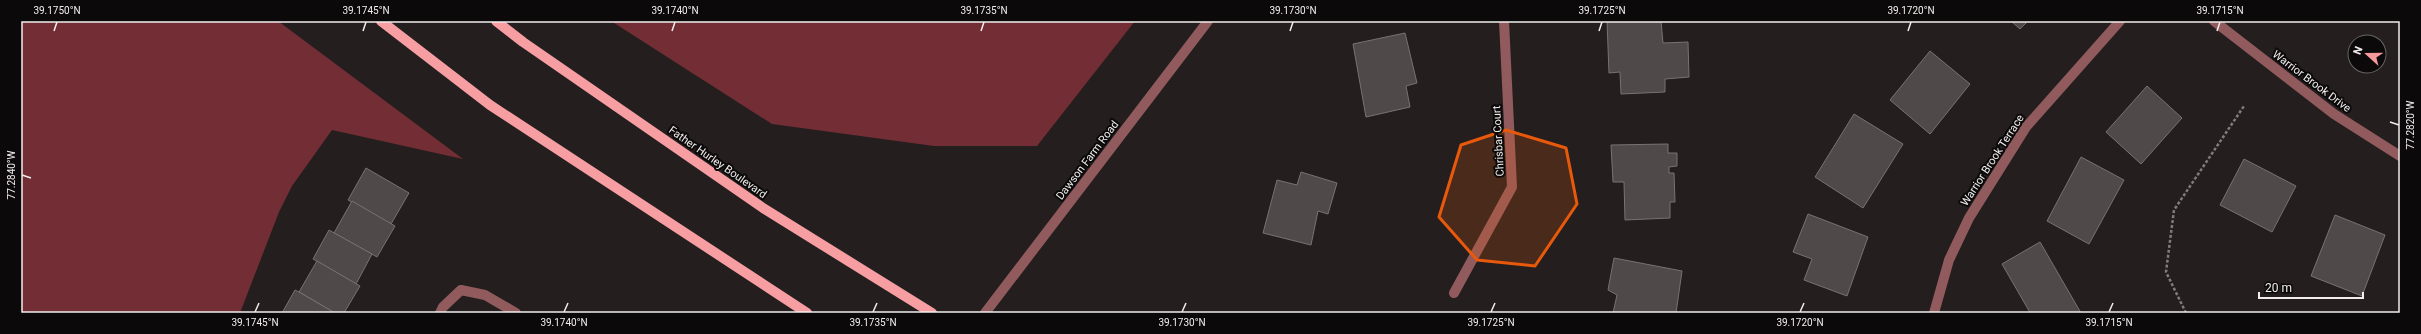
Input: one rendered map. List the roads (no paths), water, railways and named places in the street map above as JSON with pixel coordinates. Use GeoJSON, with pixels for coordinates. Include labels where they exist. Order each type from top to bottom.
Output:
{"type":"FeatureCollection","features":[{"type":"Feature","properties":{"kind":"main road"},"geometry":{"type":"LineString","coordinates":[[381,21],[490,105],[807,313]]}},
{"type":"Feature","properties":{"kind":"main road","name":"Father Hurley Boulevard"},"geometry":{"type":"LineString","coordinates":[[496,21],[523,42],[763,208],[932,313]]}},
{"type":"Feature","properties":{"kind":"street","name":"Dawson Farm Road"},"geometry":{"type":"LineString","coordinates":[[985,313],[1208,21]]}},
{"type":"Feature","properties":{"kind":"street","name":"Chrisbar Court"},"geometry":{"type":"LineString","coordinates":[[1454,293],[1512,187],[1504,21]]}},
{"type":"Feature","properties":{"kind":"street","name":"Warrior Brook Terrace"},"geometry":{"type":"LineString","coordinates":[[1934,313],[1949,260],[1969,218],[2026,127],[2120,21]]}},
{"type":"Feature","properties":{"kind":"street","name":"Warrior Brook Drive"},"geometry":{"type":"LineString","coordinates":[[2214,21],[2334,114],[2400,156]]}},
{"type":"Feature","properties":{"kind":"street"},"geometry":{"type":"LineString","coordinates":[[440,313],[443,307],[461,290],[485,295],[516,313]]}}]}
